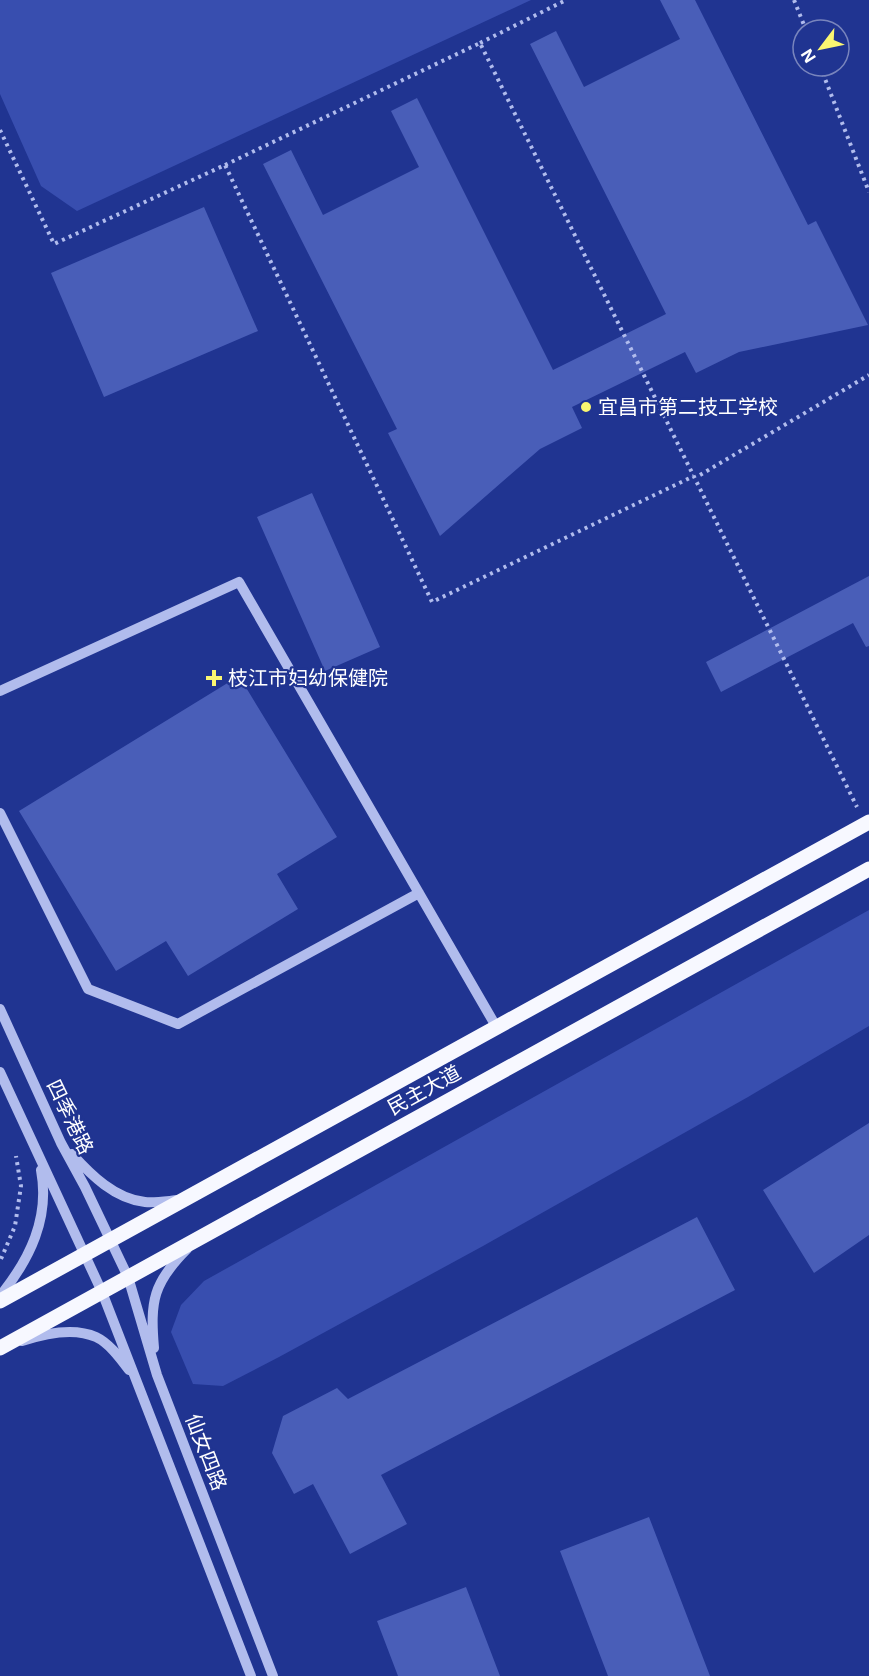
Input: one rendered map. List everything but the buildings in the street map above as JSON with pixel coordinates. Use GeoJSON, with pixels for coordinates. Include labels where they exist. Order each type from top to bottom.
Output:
{"type":"FeatureCollection","features":[{"type":"Feature","properties":{"kind":"main road","name":"民主大道"},"geometry":{"type":"LineString","coordinates":[[0,1301],[867,823]]}},
{"type":"Feature","properties":{"kind":"main road","name":"民主大道"},"geometry":{"type":"LineString","coordinates":[[2,1347],[869,869]]}},
{"type":"Feature","properties":{"kind":"street"},"geometry":{"type":"LineString","coordinates":[[0,691],[239,582],[496,1028]]}},
{"type":"Feature","properties":{"kind":"street"},"geometry":{"type":"LineString","coordinates":[[0,813],[88,989],[178,1024],[419,893]]}},
{"type":"Feature","properties":{"kind":"street","name":"四季港路"},"geometry":{"type":"LineString","coordinates":[[0,1009],[61,1143],[110,1239]]}},
{"type":"Feature","properties":{"kind":"street"},"geometry":{"type":"LineString","coordinates":[[0,1072],[102,1292],[251,1676]]}},
{"type":"Feature","properties":{"kind":"street"},"geometry":{"type":"LineString","coordinates":[[61,1143],[101,1183],[121,1196],[144,1202],[184,1200]]}},
{"type":"Feature","properties":{"kind":"street"},"geometry":{"type":"LineString","coordinates":[[0,1296],[27,1259],[38,1226],[44,1188],[38,1155]]}},
{"type":"Feature","properties":{"kind":"street","name":"仙女四路"},"geometry":{"type":"LineString","coordinates":[[110,1239],[128,1277],[157,1375],[273,1676]]}},
{"type":"Feature","properties":{"kind":"street"},"geometry":{"type":"LineString","coordinates":[[157,1375],[152,1310],[158,1285],[169,1267],[196,1240]]}},
{"type":"Feature","properties":{"kind":"street"},"geometry":{"type":"LineString","coordinates":[[2,1347],[52,1334],[75,1332],[96,1337],[113,1350],[135,1377]]}},
{"type":"Feature","properties":{"kind":"path"},"geometry":{"type":"LineString","coordinates":[[0,130],[54,244],[225,165],[566,0]]}},
{"type":"Feature","properties":{"kind":"path"},"geometry":{"type":"LineString","coordinates":[[794,0],[801,18]]}},
{"type":"Feature","properties":{"kind":"path"},"geometry":{"type":"LineString","coordinates":[[480,43],[867,823]]}},
{"type":"Feature","properties":{"kind":"path"},"geometry":{"type":"LineString","coordinates":[[825,78],[869,192]]}},
{"type":"Feature","properties":{"kind":"path"},"geometry":{"type":"LineString","coordinates":[[225,165],[432,602],[694,476]]}},
{"type":"Feature","properties":{"kind":"path"},"geometry":{"type":"LineString","coordinates":[[700,475],[869,375]]}},
{"type":"Feature","properties":{"kind":"path"},"geometry":{"type":"LineString","coordinates":[[0,1261],[15,1226],[21,1186],[15,1151]]}},
{"type":"Feature","properties":{"kind":"shaded area"},"geometry":{"type":"Polygon","coordinates":[[[0,0],[531,0],[77,211],[41,186],[0,94],[0,0]]]}},
{"type":"Feature","properties":{"kind":"shaded area"},"geometry":{"type":"Polygon","coordinates":[[[869,910],[869,1026],[483,1246],[279,1357],[223,1386],[193,1384],[171,1332],[181,1305],[204,1281],[869,910]]]}},
{"type":"Feature","properties":{"kind":"place","name":"宜昌市第二技工学校"},"geometry":{"type":"Point","coordinates":[586,407]}},
{"type":"Feature","properties":{"kind":"place","name":"枝江市妇幼保健院"},"geometry":{"type":"Point","coordinates":[214,678]}}]}
